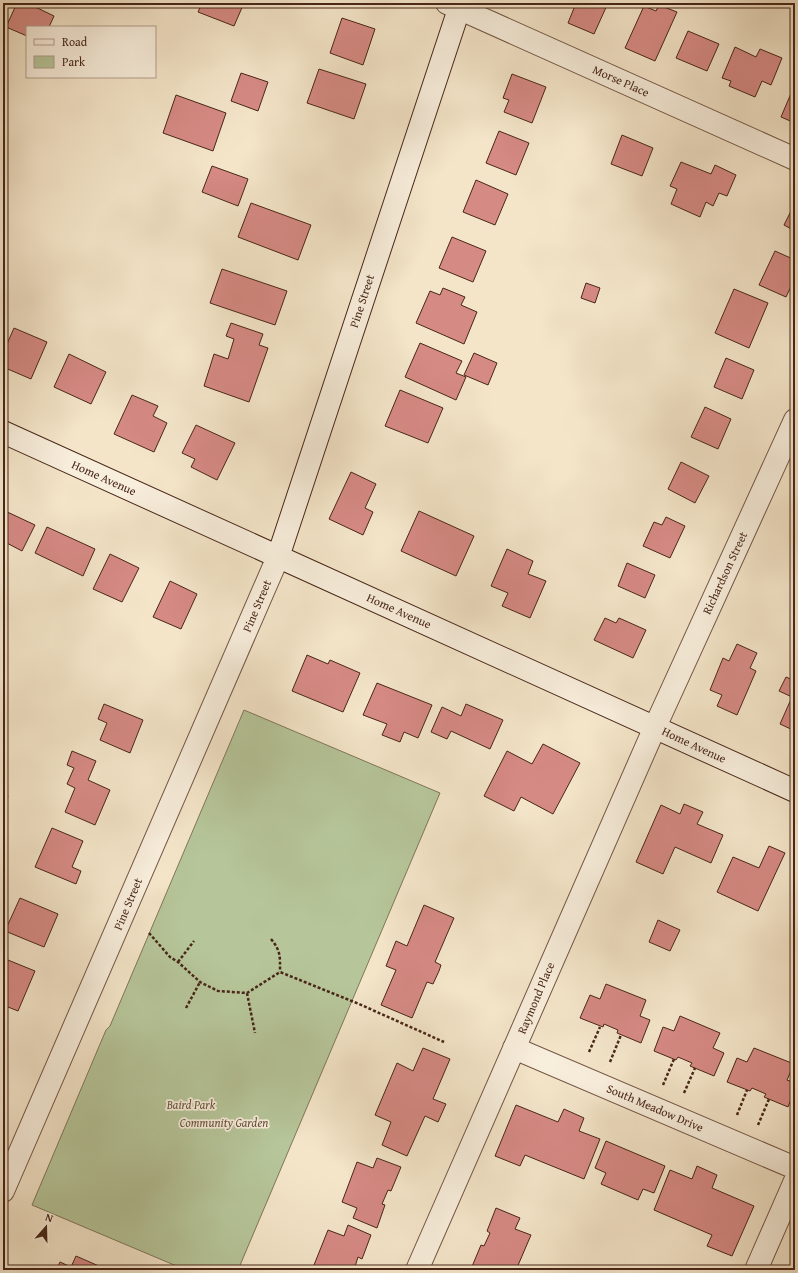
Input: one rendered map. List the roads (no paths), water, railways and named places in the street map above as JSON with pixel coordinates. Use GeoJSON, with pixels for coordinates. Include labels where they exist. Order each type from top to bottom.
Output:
{"type":"FeatureCollection","features":[{"type":"Feature","properties":{"kind":"street","name":"Morse Place"},"geometry":{"type":"LineString","coordinates":[[456,5],[795,159]]}},
{"type":"Feature","properties":{"kind":"street","name":"Pine Street"},"geometry":{"type":"LineString","coordinates":[[3,1191],[278,557],[456,5]]}},
{"type":"Feature","properties":{"kind":"street","name":"Richardson Street"},"geometry":{"type":"LineString","coordinates":[[655,727],[795,420]]}},
{"type":"Feature","properties":{"kind":"street","name":"Home Avenue"},"geometry":{"type":"LineString","coordinates":[[3,432],[795,791]]}},
{"type":"Feature","properties":{"kind":"street","name":"Raymond Place"},"geometry":{"type":"LineString","coordinates":[[417,1270],[655,727]]}},
{"type":"Feature","properties":{"kind":"street","name":"South Meadow Drive"},"geometry":{"type":"LineString","coordinates":[[514,1048],[795,1168]]}},
{"type":"Feature","properties":{"kind":"street"},"geometry":{"type":"LineString","coordinates":[[756,1270],[795,1181]]}},
{"type":"Feature","properties":{"kind":"park label","name":"Baird Park"},"geometry":{"type":"Point","coordinates":[191,1105]}},
{"type":"Feature","properties":{"kind":"park label","name":"Community Garden"},"geometry":{"type":"Point","coordinates":[224,1123]}}]}
